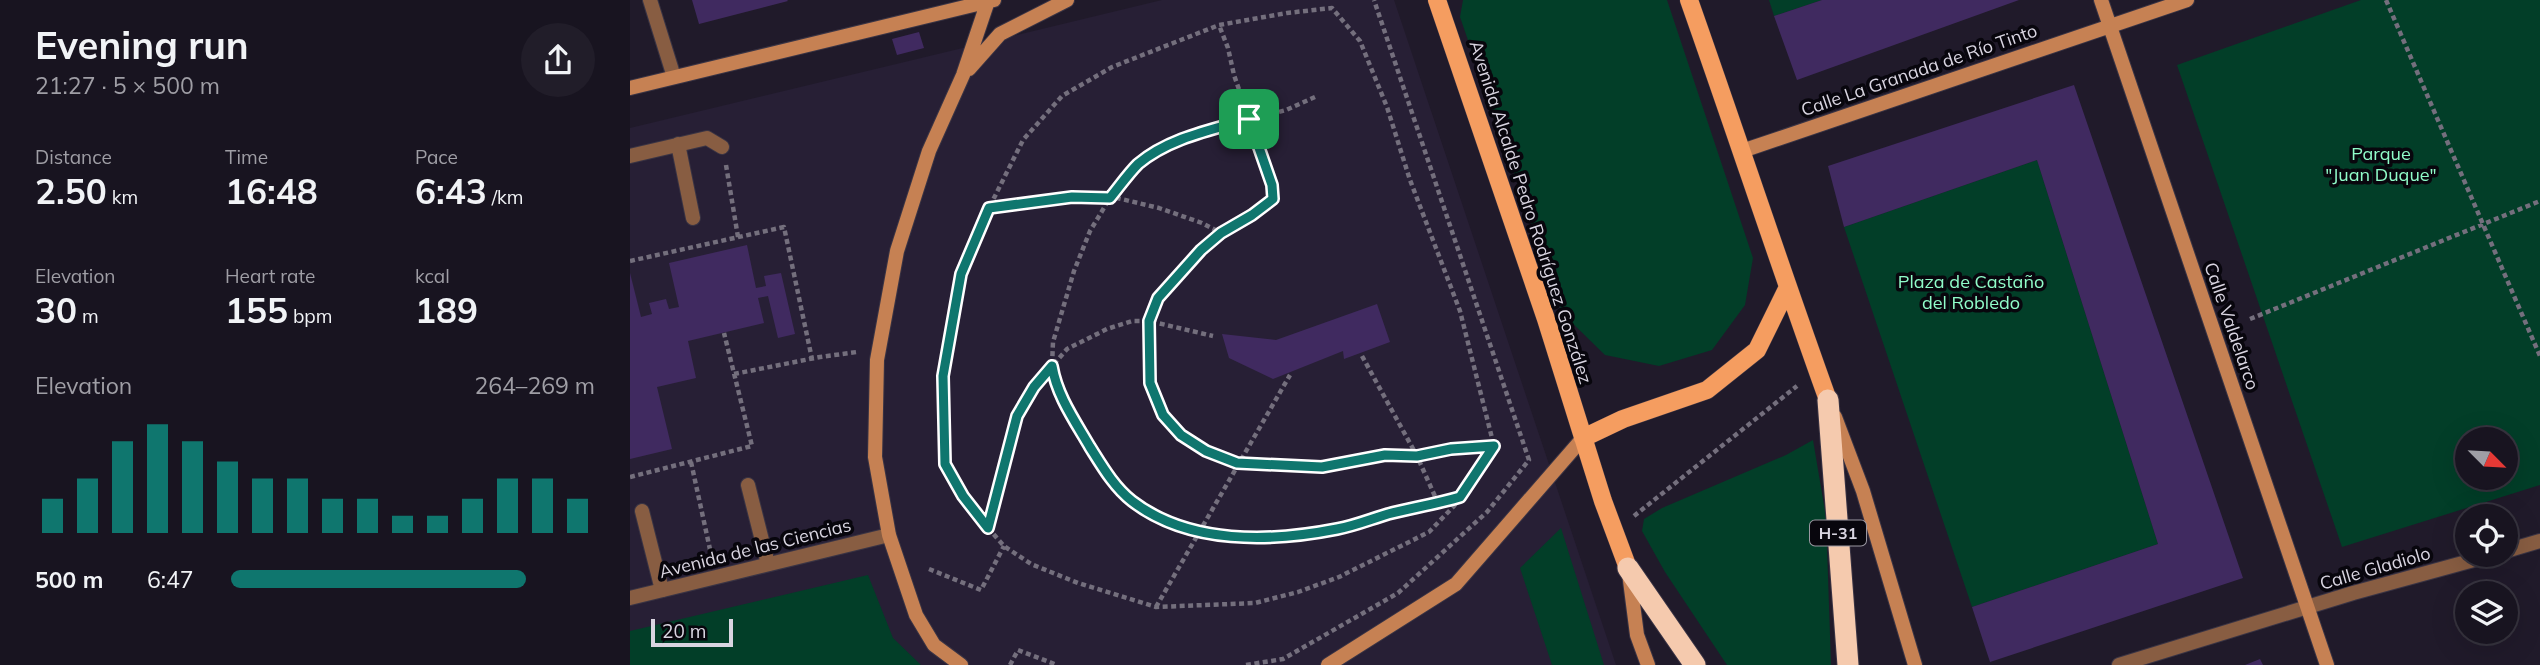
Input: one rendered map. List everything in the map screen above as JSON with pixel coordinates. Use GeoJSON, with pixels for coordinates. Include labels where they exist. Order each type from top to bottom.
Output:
{"type":"FeatureCollection","features":[{"type":"Feature","properties":{"kind":"highway","name":"H-31"},"geometry":{"type":"LineString","coordinates":[[1828,400],[1849,665]]}},
{"type":"Feature","properties":{"kind":"highway"},"geometry":{"type":"LineString","coordinates":[[1628,568],[1695,665]]}},
{"type":"Feature","properties":{"kind":"main road","name":"Avenida Alcalde Pedro Rodríguez González"},"geometry":{"type":"LineString","coordinates":[[1437,0],[1546,319],[1603,502],[1628,568]]}},
{"type":"Feature","properties":{"kind":"main road"},"geometry":{"type":"LineString","coordinates":[[1689,0],[1787,289],[1828,400]]}},
{"type":"Feature","properties":{"kind":"main road"},"geometry":{"type":"LineString","coordinates":[[1583,438],[1623,419],[1707,390],[1757,351],[1787,289]]}},
{"type":"Feature","properties":{"kind":"street"},"geometry":{"type":"LineString","coordinates":[[650,0],[674,77]]}},
{"type":"Feature","properties":{"kind":"street"},"geometry":{"type":"LineString","coordinates":[[963,75],[1000,34],[1067,0]]}},
{"type":"Feature","properties":{"kind":"street","name":"Calle Valdelarco"},"geometry":{"type":"LineString","coordinates":[[2101,0],[2327,665]]}},
{"type":"Feature","properties":{"kind":"street","name":"Calle La Granada de Río Tinto"},"geometry":{"type":"LineString","coordinates":[[1742,151],[2187,0]]}},
{"type":"Feature","properties":{"kind":"street"},"geometry":{"type":"LineString","coordinates":[[630,88],[991,1]]}},
{"type":"Feature","properties":{"kind":"street"},"geometry":{"type":"LineString","coordinates":[[961,665],[934,645],[916,615],[889,535],[875,457],[877,360],[897,251],[929,150],[963,75],[991,1]]}},
{"type":"Feature","properties":{"kind":"street"},"geometry":{"type":"LineString","coordinates":[[630,156],[707,138],[722,147]]}},
{"type":"Feature","properties":{"kind":"street"},"geometry":{"type":"LineString","coordinates":[[678,144],[692,218]]}},
{"type":"Feature","properties":{"kind":"street"},"geometry":{"type":"LineString","coordinates":[[1828,400],[1863,491],[1915,665]]}},
{"type":"Feature","properties":{"kind":"street"},"geometry":{"type":"LineString","coordinates":[[1328,665],[1456,584],[1583,438]]}},
{"type":"Feature","properties":{"kind":"street"},"geometry":{"type":"LineString","coordinates":[[748,485],[768,564]]}},
{"type":"Feature","properties":{"kind":"street"},"geometry":{"type":"LineString","coordinates":[[642,511],[662,590]]}},
{"type":"Feature","properties":{"kind":"street","name":"Avenida de las Ciencias"},"geometry":{"type":"LineString","coordinates":[[630,598],[889,535]]}},
{"type":"Feature","properties":{"kind":"street"},"geometry":{"type":"LineString","coordinates":[[2518,547],[2540,541]]}},
{"type":"Feature","properties":{"kind":"street","name":"Calle Gladiolo"},"geometry":{"type":"LineString","coordinates":[[2119,665],[2455,565]]}},
{"type":"Feature","properties":{"kind":"street","name":"Avenida Alcalde Pedro Rodríguez González"},"geometry":{"type":"LineString","coordinates":[[1628,568],[1637,635],[1648,665]]}},
{"type":"Feature","properties":{"kind":"path"},"geometry":{"type":"LineString","coordinates":[[1246,665],[1283,659],[1398,593],[1487,512],[1529,460],[1374,0]]}},
{"type":"Feature","properties":{"kind":"path"},"geometry":{"type":"LineString","coordinates":[[2386,0],[2540,356]]}},
{"type":"Feature","properties":{"kind":"path"},"geometry":{"type":"LineString","coordinates":[[1332,8],[1360,41],[1387,107],[1410,180],[1460,310],[1494,446],[1460,497],[1429,532],[1339,577],[1298,592],[1255,603],[1156,607],[1078,583],[1031,564],[1004,546],[988,528],[963,496],[945,464],[943,376],[961,274],[989,208],[1023,140],[1062,96],[1112,67],[1219,25],[1332,8]]}},
{"type":"Feature","properties":{"kind":"path"},"geometry":{"type":"LineString","coordinates":[[1219,25],[1272,185],[1273,199],[1221,233],[1201,250],[1158,298],[1149,321],[1150,383],[1163,415],[1181,435],[1206,451],[1237,463],[1322,467],[1385,455],[1417,456],[1451,449],[1494,446]]}},
{"type":"Feature","properties":{"kind":"path"},"geometry":{"type":"LineString","coordinates":[[1315,97],[1286,110],[1202,132],[1166,145],[1138,165],[1110,198],[1090,231],[1074,271],[1053,342],[1055,386],[1109,477],[1132,501],[1155,515],[1199,531],[1220,536],[1275,537],[1339,529],[1460,497]]}},
{"type":"Feature","properties":{"kind":"path"},"geometry":{"type":"LineString","coordinates":[[722,147],[738,237]]}},
{"type":"Feature","properties":{"kind":"path"},"geometry":{"type":"LineString","coordinates":[[989,208],[1072,197],[1110,198],[1159,208],[1202,223],[1221,233]]}},
{"type":"Feature","properties":{"kind":"path"},"geometry":{"type":"LineString","coordinates":[[2250,318],[2540,201]]}},
{"type":"Feature","properties":{"kind":"path"},"geometry":{"type":"LineString","coordinates":[[630,261],[784,227],[812,359]]}},
{"type":"Feature","properties":{"kind":"path"},"geometry":{"type":"LineString","coordinates":[[988,528],[1017,416],[1034,387],[1067,349],[1107,328],[1132,321],[1149,321],[1213,336]]}},
{"type":"Feature","properties":{"kind":"path"},"geometry":{"type":"LineString","coordinates":[[630,477],[752,446],[724,332]]}},
{"type":"Feature","properties":{"kind":"path"},"geometry":{"type":"LineString","coordinates":[[734,374],[857,352]]}},
{"type":"Feature","properties":{"kind":"path"},"geometry":{"type":"LineString","coordinates":[[1362,356],[1417,456],[1438,503]]}},
{"type":"Feature","properties":{"kind":"path"},"geometry":{"type":"LineString","coordinates":[[1156,607],[1290,375]]}},
{"type":"Feature","properties":{"kind":"path"},"geometry":{"type":"LineString","coordinates":[[1634,516],[1797,386]]}},
{"type":"Feature","properties":{"kind":"path"},"geometry":{"type":"LineString","coordinates":[[691,462],[711,554]]}},
{"type":"Feature","properties":{"kind":"path"},"geometry":{"type":"LineString","coordinates":[[929,569],[981,590],[1004,546]]}},
{"type":"Feature","properties":{"kind":"path"},"geometry":{"type":"LineString","coordinates":[[1010,665],[1018,650],[1058,665]]}},
{"type":"Feature","properties":{"kind":"shaded area"},"geometry":{"type":"Polygon","coordinates":[[[1162,0],[1394,0],[1616,665],[630,665],[630,128],[1162,0]]]}},
{"type":"Feature","properties":{"kind":"green space"},"geometry":{"type":"Polygon","coordinates":[[[1463,0],[1667,0],[1753,258],[1745,305],[1712,350],[1659,366],[1605,355],[1562,313],[1460,17],[1463,0]]]}},
{"type":"Feature","properties":{"kind":"green space"},"geometry":{"type":"Polygon","coordinates":[[[1769,0],[1822,0],[1774,16],[1769,0]]]}},
{"type":"Feature","properties":{"kind":"green space","name":"Parque \"Juan Duque\""},"geometry":{"type":"Polygon","coordinates":[[[2361,0],[2540,0],[2540,485],[2479,504],[2455,504],[2455,512],[2342,547],[2177,65],[2361,0]]]}},
{"type":"Feature","properties":{"kind":"green space","name":"Plaza de Castaño del Robledo"},"geometry":{"type":"Polygon","coordinates":[[[2037,160],[2158,544],[1972,607],[1844,227],[2037,160]]]}},
{"type":"Feature","properties":{"kind":"green space"},"geometry":{"type":"Polygon","coordinates":[[[1813,440],[1826,517],[1831,665],[1727,665],[1665,572],[1642,531],[1644,519],[1662,508],[1786,455],[1813,440]]]}},
{"type":"Feature","properties":{"kind":"green space"},"geometry":{"type":"Polygon","coordinates":[[[1561,528],[1604,665],[1552,665],[1520,568],[1561,528]]]}},
{"type":"Feature","properties":{"kind":"green space"},"geometry":{"type":"Polygon","coordinates":[[[868,575],[893,638],[921,665],[630,665],[630,631],[868,575]]]}},
{"type":"Feature","properties":{"kind":"building"},"geometry":{"type":"Polygon","coordinates":[[[692,0],[787,0],[788,1],[699,24],[692,0]]]}},
{"type":"Feature","properties":{"kind":"building"},"geometry":{"type":"Polygon","coordinates":[[[1822,0],[2019,0],[1797,80],[1774,16],[1822,0]]]}},
{"type":"Feature","properties":{"kind":"building"},"geometry":{"type":"Polygon","coordinates":[[[919,32],[924,48],[897,55],[892,39],[919,32]]]}},
{"type":"Feature","properties":{"kind":"building"},"geometry":{"type":"Polygon","coordinates":[[[2074,85],[2243,578],[1990,662],[1972,607],[2158,544],[2037,160],[1844,227],[1828,166],[2074,85]]]}},
{"type":"Feature","properties":{"kind":"building"},"geometry":{"type":"Polygon","coordinates":[[[747,245],[756,288],[766,286],[764,276],[781,273],[795,334],[778,338],[768,296],[758,298],[764,323],[688,341],[696,378],[657,387],[672,449],[630,459],[630,273],[641,317],[652,314],[649,303],[666,299],[669,309],[679,307],[669,263],[747,245]]]}},
{"type":"Feature","properties":{"kind":"building"},"geometry":{"type":"Polygon","coordinates":[[[1377,304],[1390,342],[1344,359],[1343,351],[1273,379],[1229,358],[1222,334],[1276,340],[1377,304]]]}},
{"type":"Feature","properties":{"kind":"building"},"geometry":{"type":"Polygon","coordinates":[[[2260,659],[2263,665],[2245,665],[2260,659]]]}},
{"type":"Feature","properties":{"kind":"route"},"geometry":{"type":"LineString","coordinates":[[1249,119],[1272,185],[1273,199],[1231,229],[1221,233],[1201,250],[1158,298],[1149,321],[1150,383],[1163,415],[1181,435],[1206,451],[1237,463],[1279,467],[1322,467],[1385,455],[1417,456],[1451,449],[1494,446],[1460,497],[1339,529],[1275,537],[1220,536],[1174,523],[1132,501],[1109,477],[1074,420],[1055,386],[1052,366],[1034,387],[1017,416],[988,528],[963,496],[945,464],[943,376],[961,274],[989,208],[1072,197],[1110,198],[1138,165],[1166,145],[1249,119]]}}]}
